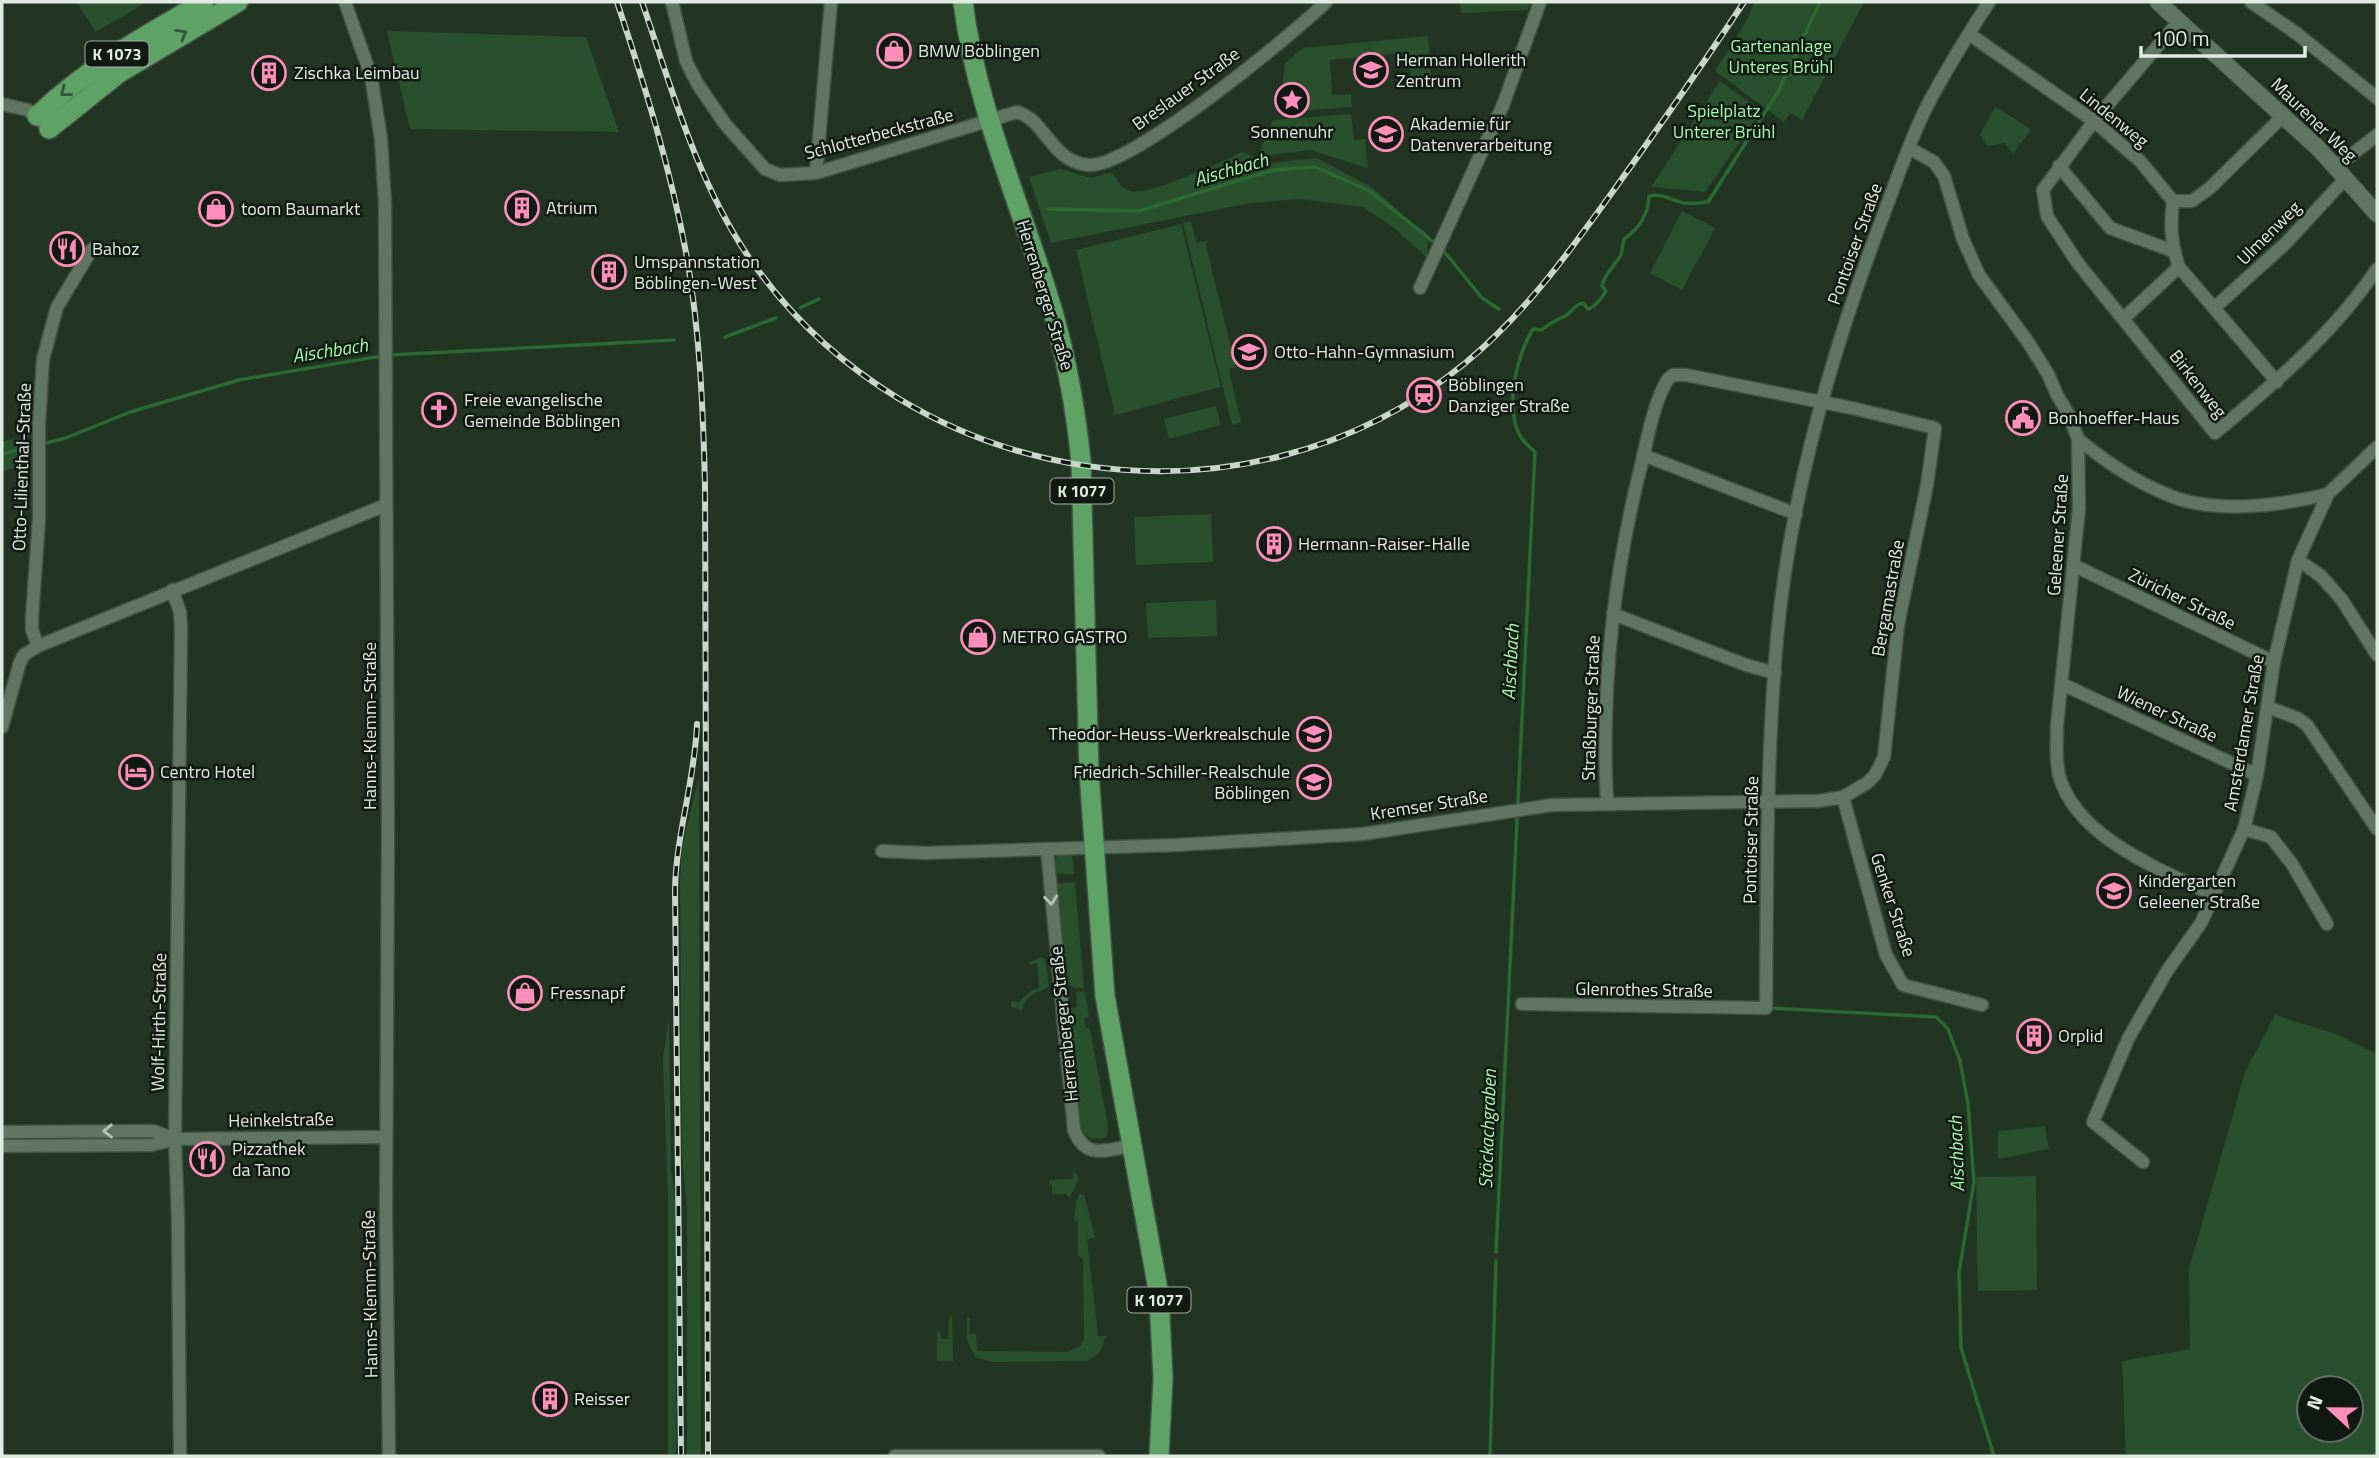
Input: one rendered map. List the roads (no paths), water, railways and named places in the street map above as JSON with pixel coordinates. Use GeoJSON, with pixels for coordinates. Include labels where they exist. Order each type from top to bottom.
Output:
{"type":"FeatureCollection","features":[{"type":"Feature","properties":{"kind":"main road","name":"K 1073"},"geometry":{"type":"LineString","coordinates":[[43,123],[56,99],[108,59],[204,2]]}},
{"type":"Feature","properties":{"kind":"main road","name":"K 1073"},"geometry":{"type":"LineString","coordinates":[[43,123],[131,65],[238,2]]}},
{"type":"Feature","properties":{"kind":"main road","name":"Herrenberger Straße"},"geometry":{"type":"LineString","coordinates":[[963,2],[971,52],[989,121],[1055,317],[1076,416],[1081,461],[1093,848],[1105,996],[1158,1295],[1163,1378],[1159,1456]]}},
{"type":"Feature","properties":{"kind":"street","name":"Hanns-Klemm-Straße"},"geometry":{"type":"LineString","coordinates":[[345,2],[368,67],[381,139],[385,204],[389,1456]]}},
{"type":"Feature","properties":{"kind":"street","name":"Schlotterbeckstraße"},"geometry":{"type":"LineString","coordinates":[[672,2],[686,61],[697,83],[725,124],[765,169],[780,175],[816,173],[989,121]]}},
{"type":"Feature","properties":{"kind":"street"},"geometry":{"type":"LineString","coordinates":[[816,173],[831,2]]}},
{"type":"Feature","properties":{"kind":"street","name":"Breslauer Straße"},"geometry":{"type":"LineString","coordinates":[[989,121],[1010,113],[1027,115],[1056,150],[1067,158],[1090,165],[1111,160],[1170,127],[1276,46],[1326,2]]}},
{"type":"Feature","properties":{"kind":"street"},"geometry":{"type":"LineString","coordinates":[[1420,288],[1507,94],[1541,2]]}},
{"type":"Feature","properties":{"kind":"street","name":"Pontoiser Straße"},"geometry":{"type":"LineString","coordinates":[[1766,1008],[1769,803],[1775,673],[1784,589],[1797,514],[1822,402],[1858,281],[1927,107],[1989,2]]}},
{"type":"Feature","properties":{"kind":"street","name":"Maurener Weg"},"geometry":{"type":"LineString","coordinates":[[2158,2],[2283,116],[2341,173],[2377,214]]}},
{"type":"Feature","properties":{"kind":"street"},"geometry":{"type":"LineString","coordinates":[[2251,2],[2296,33],[2377,98]]}},
{"type":"Feature","properties":{"kind":"street","name":"Birkenweg"},"geometry":{"type":"LineString","coordinates":[[2179,21],[2094,121],[2043,190],[2047,216],[2077,262],[2215,433],[2277,382],[2333,326],[2377,269]]}},
{"type":"Feature","properties":{"kind":"street","name":"Lindenweg"},"geometry":{"type":"LineString","coordinates":[[1969,34],[2094,121],[2140,161],[2173,201]]}},
{"type":"Feature","properties":{"kind":"street"},"geometry":{"type":"LineString","coordinates":[[2,104],[28,110],[43,123]]}},
{"type":"Feature","properties":{"kind":"street"},"geometry":{"type":"LineString","coordinates":[[2277,382],[2179,267],[2170,226],[2173,201],[2192,201],[2210,188],[2283,116]]}},
{"type":"Feature","properties":{"kind":"street","name":"Ulmenweg"},"geometry":{"type":"LineString","coordinates":[[2214,308],[2286,243],[2341,173],[2377,135]]}},
{"type":"Feature","properties":{"kind":"street","name":"Geleener Straße"},"geometry":{"type":"LineString","coordinates":[[1909,148],[1934,162],[1944,176],[1963,239],[1979,275],[2028,342],[2052,381],[2078,439],[2080,508],[2057,762],[2063,788],[2083,818],[2116,844],[2214,895]]}},
{"type":"Feature","properties":{"kind":"street"},"geometry":{"type":"LineString","coordinates":[[2059,166],[2110,228],[2174,251]]}},
{"type":"Feature","properties":{"kind":"street","name":"Otto-Lilienthal-Straße"},"geometry":{"type":"LineString","coordinates":[[38,646],[32,630],[32,617],[39,519],[42,369],[50,325],[66,289],[92,249]]}},
{"type":"Feature","properties":{"kind":"street"},"geometry":{"type":"LineString","coordinates":[[2124,317],[2179,267]]}},
{"type":"Feature","properties":{"kind":"street","name":"Straßburger Straße"},"geometry":{"type":"LineString","coordinates":[[1607,803],[1605,727],[1620,557],[1643,455],[1665,384],[1673,375],[1686,375],[1822,402]]}},
{"type":"Feature","properties":{"kind":"street","name":"Bergamastraße"},"geometry":{"type":"LineString","coordinates":[[1769,803],[1843,797],[1867,783],[1875,775],[1884,757],[1898,625],[1927,485],[1935,428],[1822,402]]}},
{"type":"Feature","properties":{"kind":"street"},"geometry":{"type":"LineString","coordinates":[[2078,439],[2140,481],[2180,499],[2233,507],[2291,503],[2328,494]]}},
{"type":"Feature","properties":{"kind":"street","name":"Amsterdamer Straße"},"geometry":{"type":"LineString","coordinates":[[2143,1162],[2093,1122],[2128,1039],[2167,971],[2201,923],[2244,829],[2257,775],[2274,662],[2298,560],[2328,494],[2377,447]]}},
{"type":"Feature","properties":{"kind":"street"},"geometry":{"type":"LineString","coordinates":[[1643,455],[1797,514]]}},
{"type":"Feature","properties":{"kind":"street"},"geometry":{"type":"LineString","coordinates":[[2,727],[20,662],[24,655],[38,646],[386,505]]}},
{"type":"Feature","properties":{"kind":"street"},"geometry":{"type":"LineString","coordinates":[[2298,560],[2321,576],[2342,600],[2377,655]]}},
{"type":"Feature","properties":{"kind":"street","name":"Züricher Straße"},"geometry":{"type":"LineString","coordinates":[[2075,566],[2274,662]]}},
{"type":"Feature","properties":{"kind":"street","name":"Wolf-Hirth-Straße"},"geometry":{"type":"LineString","coordinates":[[172,590],[180,612],[181,629],[175,1139],[180,1456]]}},
{"type":"Feature","properties":{"kind":"street","name":"Straßburger Straße"},"geometry":{"type":"LineString","coordinates":[[1613,614],[1746,665],[1775,673]]}},
{"type":"Feature","properties":{"kind":"street","name":"Wiener Straße"},"geometry":{"type":"LineString","coordinates":[[2062,684],[2257,775]]}},
{"type":"Feature","properties":{"kind":"street"},"geometry":{"type":"LineString","coordinates":[[2267,707],[2297,718],[2307,725],[2377,829]]}},
{"type":"Feature","properties":{"kind":"street","name":"Genker Straße"},"geometry":{"type":"LineString","coordinates":[[1843,797],[1886,955],[1903,985],[1982,1005]]}},
{"type":"Feature","properties":{"kind":"street","name":"Kremser Straße"},"geometry":{"type":"LineString","coordinates":[[1093,848],[1384,832],[1525,808],[1607,803],[1769,803]]}},
{"type":"Feature","properties":{"kind":"street"},"geometry":{"type":"LineString","coordinates":[[2244,829],[2270,837],[2292,864],[2327,924]]}},
{"type":"Feature","properties":{"kind":"street"},"geometry":{"type":"LineString","coordinates":[[883,851],[925,853],[1093,848]]}},
{"type":"Feature","properties":{"kind":"street","name":"Herrenberger Straße"},"geometry":{"type":"LineString","coordinates":[[1046,850],[1074,1130],[1078,1140],[1086,1148],[1095,1151],[1132,1146]]}},
{"type":"Feature","properties":{"kind":"street","name":"Glenrothes Straße"},"geometry":{"type":"LineString","coordinates":[[1522,1004],[1766,1008]]}},
{"type":"Feature","properties":{"kind":"street","name":"Heinkelstraße"},"geometry":{"type":"LineString","coordinates":[[2,1132],[153,1131],[175,1139]]}},
{"type":"Feature","properties":{"kind":"street","name":"Heinkelstraße"},"geometry":{"type":"LineString","coordinates":[[2,1146],[152,1145],[175,1139],[386,1137]]}},
{"type":"Feature","properties":{"kind":"street"},"geometry":{"type":"LineString","coordinates":[[895,1456],[1099,1456]]}},
{"type":"Feature","properties":{"kind":"waterway","name":"Aischbach"},"geometry":{"type":"LineString","coordinates":[[1496,1252],[1535,452],[1521,438],[1515,424],[1514,381],[1533,329],[1542,330],[1580,304],[1583,303],[1588,309],[1601,299],[1606,291],[1602,286],[1604,279],[1621,255],[1624,239],[1642,220],[1649,196],[1663,196],[1684,203],[1708,202],[1778,92],[1820,2]]}},
{"type":"Feature","properties":{"kind":"waterway","name":"Aischbach"},"geometry":{"type":"LineString","coordinates":[[1048,209],[1139,211],[1273,170],[1315,167],[1368,190],[1424,234],[1448,256],[1482,298],[1499,309]]}},
{"type":"Feature","properties":{"kind":"waterway","name":"Aischbach"},"geometry":{"type":"LineString","coordinates":[[800,308],[819,299]]}},
{"type":"Feature","properties":{"kind":"waterway","name":"Aischbach"},"geometry":{"type":"LineString","coordinates":[[725,337],[776,318]]}},
{"type":"Feature","properties":{"kind":"waterway","name":"Aischbach"},"geometry":{"type":"LineString","coordinates":[[389,355],[674,340]]}},
{"type":"Feature","properties":{"kind":"waterway","name":"Aischbach"},"geometry":{"type":"LineString","coordinates":[[2,454],[66,438],[130,412],[239,380],[381,356]]}},
{"type":"Feature","properties":{"kind":"waterway","name":"Aischbach"},"geometry":{"type":"LineString","coordinates":[[1771,1008],[1936,1017],[1948,1029],[1960,1061],[1968,1104],[1974,1182],[1959,1272],[1961,1348],[1994,1456]]}},
{"type":"Feature","properties":{"kind":"waterway","name":"Stöckachgraben"},"geometry":{"type":"LineString","coordinates":[[1490,1456],[1496,1261]]}},
{"type":"Feature","properties":{"kind":"railway"},"geometry":{"type":"LineString","coordinates":[[617,2],[673,193],[687,258],[700,371],[705,485],[708,1456]]}},
{"type":"Feature","properties":{"kind":"railway"},"geometry":{"type":"LineString","coordinates":[[642,2],[687,134],[715,199],[750,259],[818,337],[899,398],[989,441],[1085,466],[1184,471],[1282,456],[1377,420],[1464,364],[1506,326],[1561,262],[1744,2]]}},
{"type":"Feature","properties":{"kind":"railway"},"geometry":{"type":"LineString","coordinates":[[681,1456],[675,890],[697,724]]}},
{"type":"Feature","properties":{"kind":"place","name":"BMW Böblingen"},"geometry":{"type":"Point","coordinates":[894,51]}},
{"type":"Feature","properties":{"kind":"place","name":"Herman Hollerith Zentrum"},"geometry":{"type":"Point","coordinates":[1371,70]}},
{"type":"Feature","properties":{"kind":"place","name":"Zischka Leimbau"},"geometry":{"type":"Point","coordinates":[269,73]}},
{"type":"Feature","properties":{"kind":"place","name":"Sonnenuhr"},"geometry":{"type":"Point","coordinates":[1292,100]}},
{"type":"Feature","properties":{"kind":"place","name":"Akademie für Datenverarbeitung"},"geometry":{"type":"Point","coordinates":[1386,134]}},
{"type":"Feature","properties":{"kind":"place","name":"Atrium"},"geometry":{"type":"Point","coordinates":[522,208]}},
{"type":"Feature","properties":{"kind":"place","name":"toom Baumarkt"},"geometry":{"type":"Point","coordinates":[216,209]}},
{"type":"Feature","properties":{"kind":"place","name":"Bahoz"},"geometry":{"type":"Point","coordinates":[67,249]}},
{"type":"Feature","properties":{"kind":"place","name":"Umspannstation Böblingen-West"},"geometry":{"type":"Point","coordinates":[609,272]}},
{"type":"Feature","properties":{"kind":"place","name":"Otto-Hahn-Gymnasium"},"geometry":{"type":"Point","coordinates":[1249,352]}},
{"type":"Feature","properties":{"kind":"place","name":"Böblingen Danziger Straße"},"geometry":{"type":"Point","coordinates":[1424,395]}},
{"type":"Feature","properties":{"kind":"place","name":"Freie evangelische Gemeinde Böblingen"},"geometry":{"type":"Point","coordinates":[439,410]}},
{"type":"Feature","properties":{"kind":"place","name":"Bonhoeffer-Haus"},"geometry":{"type":"Point","coordinates":[2023,418]}},
{"type":"Feature","properties":{"kind":"place","name":"Hermann-Raiser-Halle"},"geometry":{"type":"Point","coordinates":[1274,544]}},
{"type":"Feature","properties":{"kind":"place","name":"METRO GASTRO"},"geometry":{"type":"Point","coordinates":[978,637]}},
{"type":"Feature","properties":{"kind":"place","name":"Theodor-Heuss-Werkrealschule"},"geometry":{"type":"Point","coordinates":[1314,734]}},
{"type":"Feature","properties":{"kind":"place","name":"Centro Hotel"},"geometry":{"type":"Point","coordinates":[136,772]}},
{"type":"Feature","properties":{"kind":"place","name":"Friedrich-Schiller-Realschule Böblingen"},"geometry":{"type":"Point","coordinates":[1314,782]}},
{"type":"Feature","properties":{"kind":"place","name":"Kindergarten Geleener Straße"},"geometry":{"type":"Point","coordinates":[2114,891]}},
{"type":"Feature","properties":{"kind":"place","name":"Fressnapf"},"geometry":{"type":"Point","coordinates":[525,993]}},
{"type":"Feature","properties":{"kind":"place","name":"Orplid"},"geometry":{"type":"Point","coordinates":[2034,1036]}},
{"type":"Feature","properties":{"kind":"place","name":"Pizzathek da Tano"},"geometry":{"type":"Point","coordinates":[207,1159]}},
{"type":"Feature","properties":{"kind":"place","name":"Reisser"},"geometry":{"type":"Point","coordinates":[550,1399]}},
{"type":"Feature","properties":{"kind":"park label","name":"Gartenanlage Unteres Brühl"},"geometry":{"type":"Point","coordinates":[1781,56]}},
{"type":"Feature","properties":{"kind":"park label","name":"Spielplatz Unterer Brühl"},"geometry":{"type":"Point","coordinates":[1724,121]}}]}
